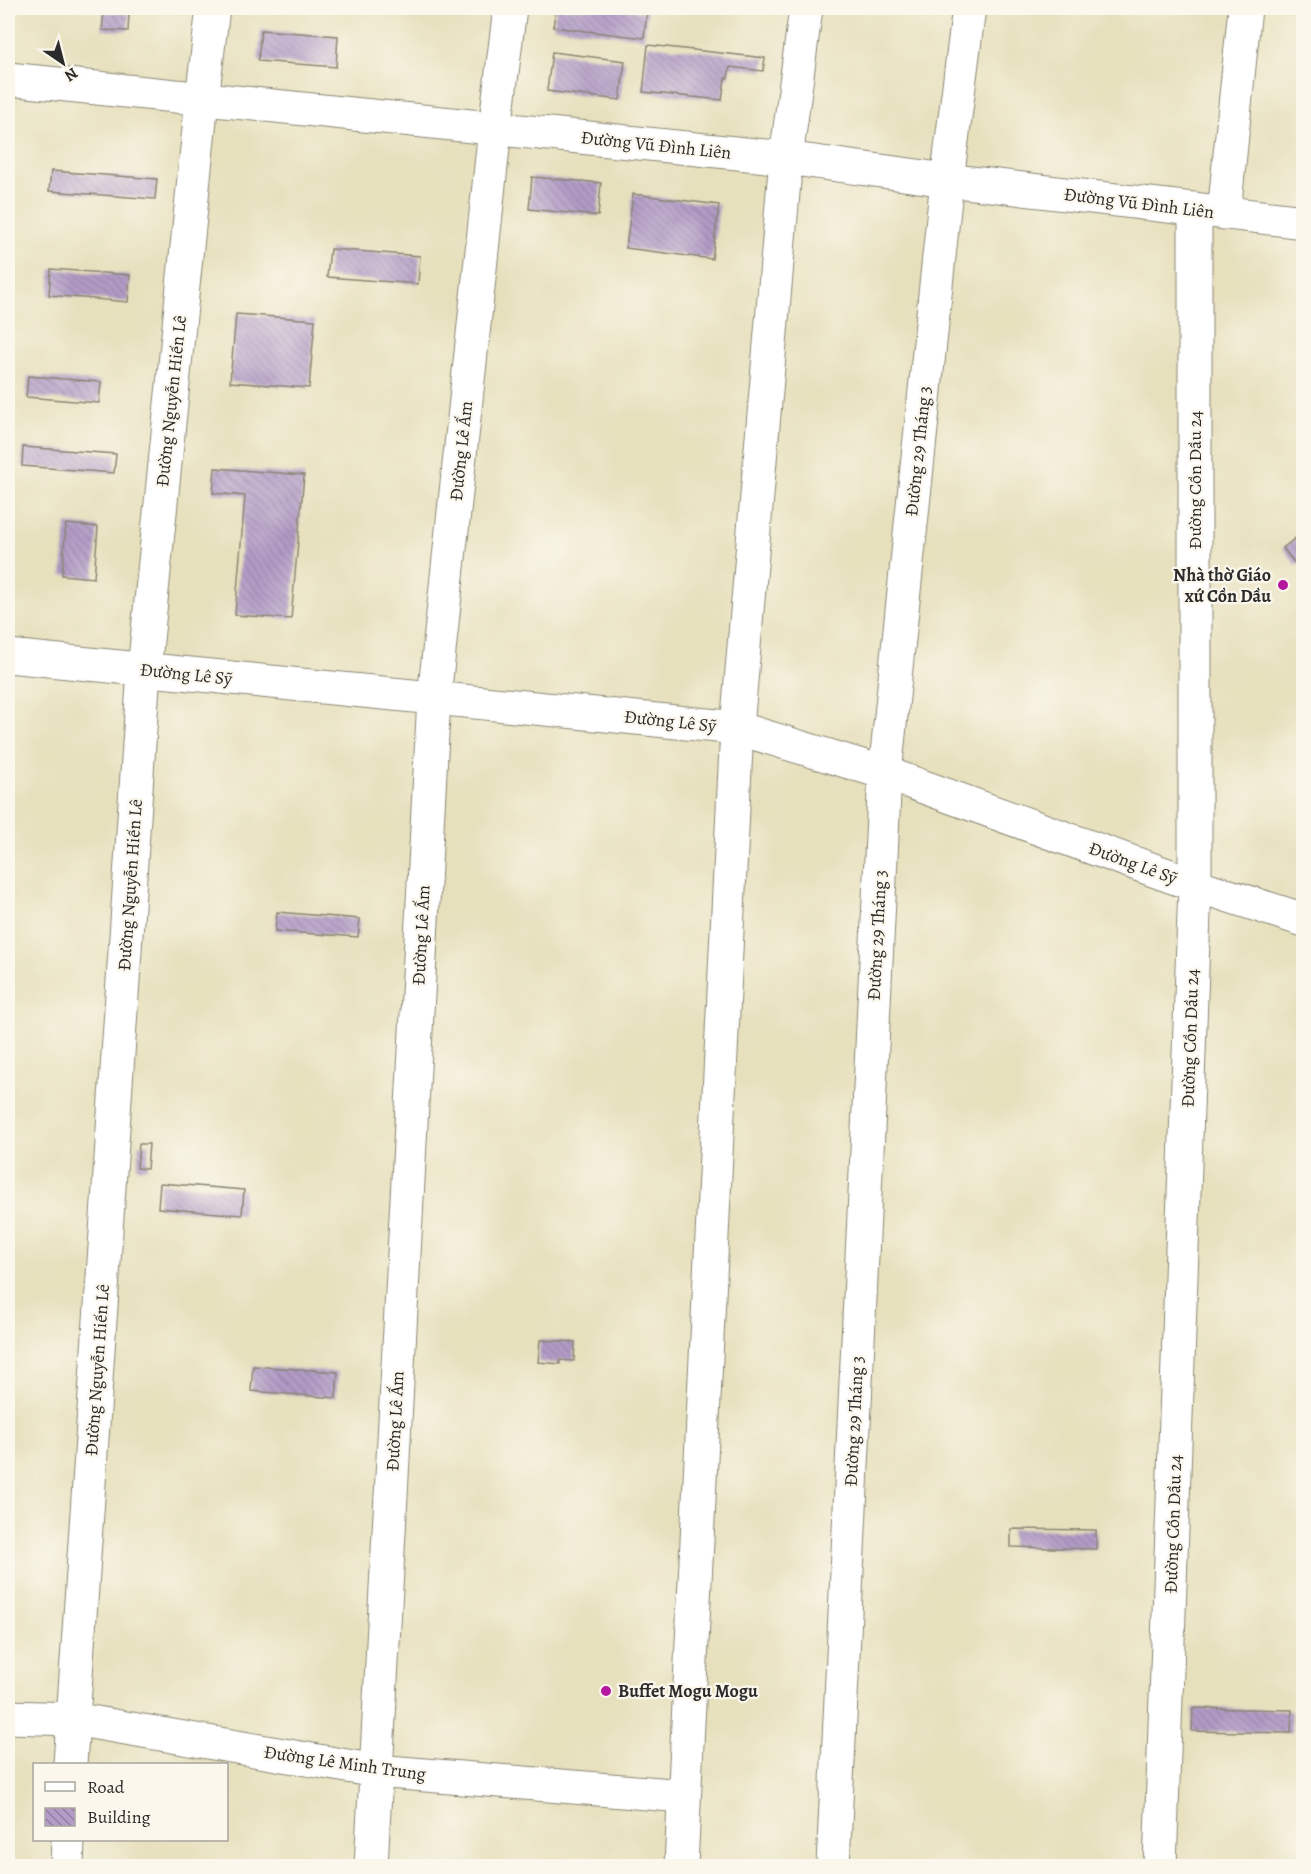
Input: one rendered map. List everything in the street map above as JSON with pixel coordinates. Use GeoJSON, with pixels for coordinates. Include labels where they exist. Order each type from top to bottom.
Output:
{"type":"FeatureCollection","features":[{"type":"Feature","properties":{"kind":"street","name":"Đường Nguyễn Hiến Lê"},"geometry":{"type":"LineString","coordinates":[[70,1763],[144,670],[201,99],[213,8]]}},
{"type":"Feature","properties":{"kind":"street","name":"Đường Lê Ấm"},"geometry":{"type":"LineString","coordinates":[[371,1866],[434,698],[510,8]]}},
{"type":"Feature","properties":{"kind":"street"},"geometry":{"type":"LineString","coordinates":[[681,1866],[737,728],[786,158],[806,8]]}},
{"type":"Feature","properties":{"kind":"street","name":"Đường 29 Tháng 3"},"geometry":{"type":"LineString","coordinates":[[833,1866],[885,773],[947,180],[969,8]]}},
{"type":"Feature","properties":{"kind":"street","name":"Đường Cồn Dầu 24"},"geometry":{"type":"LineString","coordinates":[[1160,1866],[1195,885],[1210,211],[1245,8]]}},
{"type":"Feature","properties":{"kind":"street","name":"Đường Vũ Đình Liên"},"geometry":{"type":"LineString","coordinates":[[8,79],[786,158],[947,180],[1304,222]]}},
{"type":"Feature","properties":{"kind":"street","name":"Đường Lê Sỹ"},"geometry":{"type":"LineString","coordinates":[[8,657],[737,728],[885,773],[1195,885],[1304,920]]}},
{"type":"Feature","properties":{"kind":"street","name":"Đường Lê Minh Trung"},"geometry":{"type":"LineString","coordinates":[[8,1717],[73,1719],[376,1771],[684,1796]]}},
{"type":"Feature","properties":{"kind":"street"},"geometry":{"type":"LineString","coordinates":[[68,1841],[68,1866]]}},
{"type":"Feature","properties":{"kind":"building"},"geometry":{"type":"Polygon","coordinates":[[[556,8],[611,8],[647,12],[644,38],[553,27],[556,8]]]}},
{"type":"Feature","properties":{"kind":"building"},"geometry":{"type":"Polygon","coordinates":[[[104,12],[129,14],[128,31],[102,30],[104,12]]]}},
{"type":"Feature","properties":{"kind":"building"},"geometry":{"type":"Polygon","coordinates":[[[261,30],[338,36],[336,67],[258,61],[261,30]]]}},
{"type":"Feature","properties":{"kind":"building"},"geometry":{"type":"Polygon","coordinates":[[[648,45],[765,58],[763,71],[730,67],[728,78],[725,78],[722,100],[643,92],[648,45]]]}},
{"type":"Feature","properties":{"kind":"building"},"geometry":{"type":"Polygon","coordinates":[[[552,52],[625,61],[620,100],[547,91],[552,52]]]}},
{"type":"Feature","properties":{"kind":"building"},"geometry":{"type":"Polygon","coordinates":[[[51,171],[157,179],[155,199],[49,191],[51,171]]]}},
{"type":"Feature","properties":{"kind":"building"},"geometry":{"type":"Polygon","coordinates":[[[532,177],[601,183],[598,216],[529,209],[532,177]]]}},
{"type":"Feature","properties":{"kind":"building"},"geometry":{"type":"Polygon","coordinates":[[[633,194],[719,205],[712,259],[626,248],[633,194]]]}},
{"type":"Feature","properties":{"kind":"building"},"geometry":{"type":"Polygon","coordinates":[[[330,249],[420,256],[418,284],[327,277],[330,249]]]}},
{"type":"Feature","properties":{"kind":"building"},"geometry":{"type":"Polygon","coordinates":[[[51,269],[130,275],[128,302],[49,295],[51,269]]]}},
{"type":"Feature","properties":{"kind":"building"},"geometry":{"type":"Polygon","coordinates":[[[236,314],[315,320],[309,388],[230,382],[236,314]]]}},
{"type":"Feature","properties":{"kind":"building"},"geometry":{"type":"Polygon","coordinates":[[[28,376],[101,382],[99,403],[26,397],[28,376]]]}},
{"type":"Feature","properties":{"kind":"building"},"geometry":{"type":"Polygon","coordinates":[[[23,447],[116,454],[114,473],[22,466],[23,447]]]}},
{"type":"Feature","properties":{"kind":"building"},"geometry":{"type":"Polygon","coordinates":[[[215,468],[304,475],[291,619],[235,615],[245,496],[213,493],[215,468]]]}},
{"type":"Feature","properties":{"kind":"building"},"geometry":{"type":"Polygon","coordinates":[[[66,524],[98,527],[94,578],[62,575],[66,524]]]}},
{"type":"Feature","properties":{"kind":"building"},"geometry":{"type":"Polygon","coordinates":[[[1298,536],[1304,542],[1304,559],[1296,565],[1283,548],[1298,536]]]}},
{"type":"Feature","properties":{"kind":"building"},"geometry":{"type":"Polygon","coordinates":[[[277,912],[360,919],[358,937],[275,931],[277,912]]]}},
{"type":"Feature","properties":{"kind":"building"},"geometry":{"type":"Polygon","coordinates":[[[139,1144],[149,1144],[147,1169],[137,1168],[139,1144]]]}},
{"type":"Feature","properties":{"kind":"building"},"geometry":{"type":"Polygon","coordinates":[[[160,1183],[244,1190],[242,1215],[158,1208],[160,1183]]]}},
{"type":"Feature","properties":{"kind":"building"},"geometry":{"type":"Polygon","coordinates":[[[540,1340],[575,1342],[574,1361],[560,1360],[560,1364],[538,1362],[540,1340]]]}},
{"type":"Feature","properties":{"kind":"building"},"geometry":{"type":"Polygon","coordinates":[[[253,1366],[338,1372],[336,1398],[251,1391],[253,1366]]]}},
{"type":"Feature","properties":{"kind":"building"},"geometry":{"type":"Polygon","coordinates":[[[1011,1529],[1096,1530],[1096,1549],[1011,1547],[1011,1529]]]}},
{"type":"Feature","properties":{"kind":"building"},"geometry":{"type":"Polygon","coordinates":[[[1193,1708],[1292,1710],[1291,1733],[1192,1731],[1193,1708]]]}},
{"type":"Feature","properties":{"kind":"place","name":"Nhà thờ Giáo xứ Cồn Dầu"},"geometry":{"type":"Point","coordinates":[1283,585]}},
{"type":"Feature","properties":{"kind":"place","name":"Buffet Mogu Mogu"},"geometry":{"type":"Point","coordinates":[606,1691]}}]}
